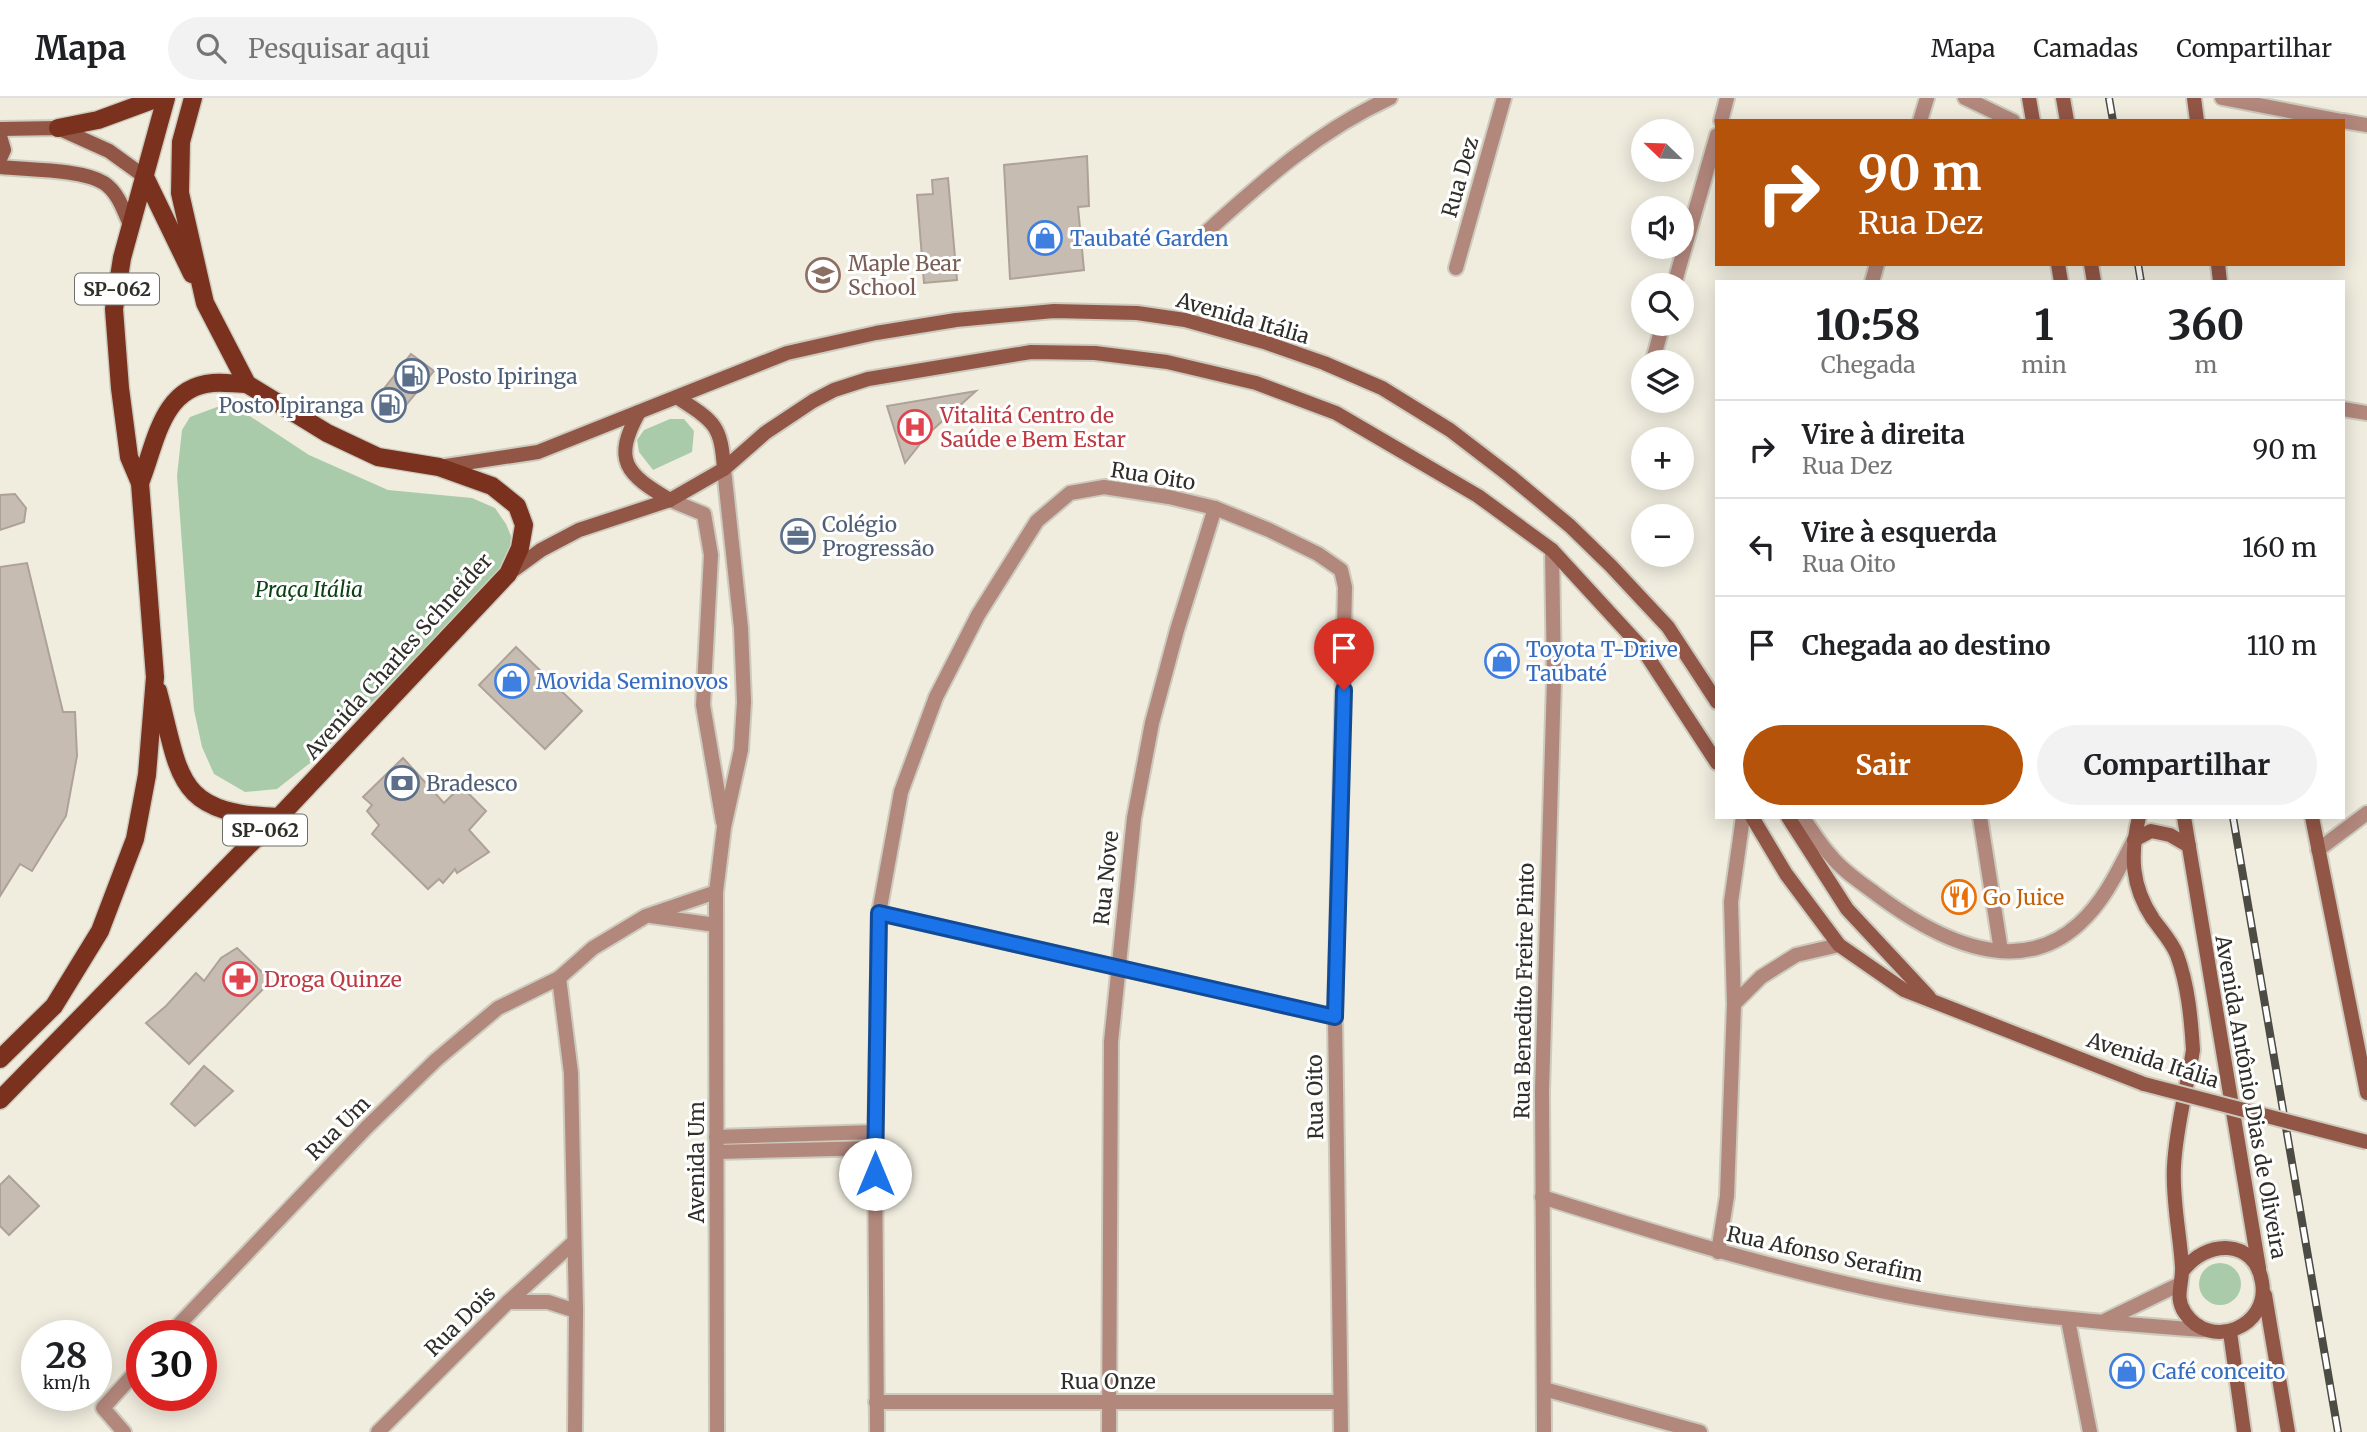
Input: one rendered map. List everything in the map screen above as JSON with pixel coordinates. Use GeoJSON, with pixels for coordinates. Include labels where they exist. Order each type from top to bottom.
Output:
{"type":"FeatureCollection","features":[{"type":"Feature","properties":{"kind":"main road"},"geometry":{"type":"LineString","coordinates":[[0,129],[58,128],[98,120],[158,98]]}},
{"type":"Feature","properties":{"kind":"main road","name":"SP-062"},"geometry":{"type":"LineString","coordinates":[[0,1059],[54,1006],[100,932],[135,839],[147,775],[155,677],[140,483],[129,457],[114,309],[130,225],[166,98]]}},
{"type":"Feature","properties":{"kind":"main road"},"geometry":{"type":"LineString","coordinates":[[193,98],[181,142],[180,193],[205,303]]}},
{"type":"Feature","properties":{"kind":"main road"},"geometry":{"type":"LineString","coordinates":[[2029,98],[2033,119]]}},
{"type":"Feature","properties":{"kind":"main road"},"geometry":{"type":"LineString","coordinates":[[2063,98],[2067,119]]}},
{"type":"Feature","properties":{"kind":"main road"},"geometry":{"type":"LineString","coordinates":[[2194,98],[2197,119]]}},
{"type":"Feature","properties":{"kind":"main road"},"geometry":{"type":"LineString","coordinates":[[58,128],[109,151],[145,177],[247,384]]}},
{"type":"Feature","properties":{"kind":"main road"},"geometry":{"type":"LineString","coordinates":[[0,136],[4,149],[0,159]]}},
{"type":"Feature","properties":{"kind":"main road"},"geometry":{"type":"LineString","coordinates":[[0,167],[89,177],[106,184],[119,200],[130,225]]}},
{"type":"Feature","properties":{"kind":"main road","name":"Avenida Itália"},"geometry":{"type":"LineString","coordinates":[[439,467],[538,452],[787,353],[876,333],[956,320],[1054,311],[1138,313],[1185,320],[1264,342],[1324,363],[1382,388],[1450,430],[1510,475],[1570,526],[1668,627],[1715,699]]}},
{"type":"Feature","properties":{"kind":"main road"},"geometry":{"type":"LineString","coordinates":[[508,575],[541,550],[579,530],[670,500],[724,469],[765,433],[813,401],[834,390],[867,379],[1031,352],[1095,353],[1167,362],[1256,383],[1336,413],[1478,496],[1552,550],[1642,648],[1715,760]]}},
{"type":"Feature","properties":{"kind":"main road","name":"SP-062"},"geometry":{"type":"LineString","coordinates":[[140,483],[164,414],[180,396],[190,388],[212,383],[247,384]]}},
{"type":"Feature","properties":{"kind":"main road","name":"Avenida Charles Schneider"},"geometry":{"type":"LineString","coordinates":[[0,1100],[279,817],[508,575],[520,548],[524,525],[517,506],[492,486],[439,467],[379,457],[327,433],[247,384]]}},
{"type":"Feature","properties":{"kind":"main road"},"geometry":{"type":"LineString","coordinates":[[678,398],[704,415],[722,437],[724,469]]}},
{"type":"Feature","properties":{"kind":"main road"},"geometry":{"type":"LineString","coordinates":[[639,412],[626,435],[624,461],[640,482],[670,500]]}},
{"type":"Feature","properties":{"kind":"main road","name":"SP-062"},"geometry":{"type":"LineString","coordinates":[[155,677],[179,771],[190,792],[212,807],[246,816],[279,817]]}},
{"type":"Feature","properties":{"kind":"main road","name":"Avenida Itália"},"geometry":{"type":"LineString","coordinates":[[1753,819],[1786,874],[1839,945],[1904,990],[2144,1084],[2367,1142]]}},
{"type":"Feature","properties":{"kind":"main road","name":"Avenida Itália"},"geometry":{"type":"LineString","coordinates":[[1789,819],[1847,909],[1932,1001]]}},
{"type":"Feature","properties":{"kind":"main road"},"geometry":{"type":"LineString","coordinates":[[2139,819],[2134,840],[2133,874],[2142,902],[2176,953],[2190,1006],[2193,1050],[2174,1167],[2179,1299],[2192,1322],[2204,1330],[2230,1332],[2244,1432]]}},
{"type":"Feature","properties":{"kind":"main road","name":"Avenida Antônio Dias de Oliveira"},"geometry":{"type":"LineString","coordinates":[[2184,819],[2262,1280],[2259,1309],[2242,1327],[2230,1332]]}},
{"type":"Feature","properties":{"kind":"main road"},"geometry":{"type":"LineString","coordinates":[[2312,819],[2367,1089]]}},
{"type":"Feature","properties":{"kind":"main road"},"geometry":{"type":"LineString","coordinates":[[2134,840],[2151,831],[2170,835],[2189,846]]}},
{"type":"Feature","properties":{"kind":"main road","name":"Avenida Antônio Dias de Oliveira"},"geometry":{"type":"LineString","coordinates":[[2180,1278],[2190,1260],[2201,1252],[2225,1248],[2247,1256],[2262,1280]]}},
{"type":"Feature","properties":{"kind":"main road"},"geometry":{"type":"LineString","coordinates":[[2262,1280],[2288,1432]]}},
{"type":"Feature","properties":{"kind":"street"},"geometry":{"type":"LineString","coordinates":[[1202,236],[1285,161],[1365,110],[1391,98]]}},
{"type":"Feature","properties":{"kind":"street","name":"Rua Dez"},"geometry":{"type":"LineString","coordinates":[[1456,268],[1504,98]]}},
{"type":"Feature","properties":{"kind":"street"},"geometry":{"type":"LineString","coordinates":[[1722,119],[1727,98]]}},
{"type":"Feature","properties":{"kind":"street"},"geometry":{"type":"LineString","coordinates":[[1921,119],[1927,98]]}},
{"type":"Feature","properties":{"kind":"street"},"geometry":{"type":"LineString","coordinates":[[1965,98],[2009,119]]}},
{"type":"Feature","properties":{"kind":"street"},"geometry":{"type":"LineString","coordinates":[[2222,98],[2332,119]]}},
{"type":"Feature","properties":{"kind":"street"},"geometry":{"type":"LineString","coordinates":[[2345,121],[2367,125]]}},
{"type":"Feature","properties":{"kind":"street"},"geometry":{"type":"LineString","coordinates":[[1677,273],[1715,142]]}},
{"type":"Feature","properties":{"kind":"street"},"geometry":{"type":"LineString","coordinates":[[2345,409],[2367,413]]}},
{"type":"Feature","properties":{"kind":"street"},"geometry":{"type":"LineString","coordinates":[[724,469],[741,628],[744,702],[741,750],[724,827]]}},
{"type":"Feature","properties":{"kind":"street","name":"Rua Oito"},"geometry":{"type":"LineString","coordinates":[[877,1432],[875,1132],[879,913],[901,792],[936,698],[978,615],[1037,521],[1070,493],[1104,487],[1169,497],[1215,508],[1269,530],[1318,554],[1340,570],[1345,587],[1335,1017],[1341,1432]]}},
{"type":"Feature","properties":{"kind":"street"},"geometry":{"type":"LineString","coordinates":[[670,500],[704,514],[709,534],[711,555],[703,705],[724,827]]}},
{"type":"Feature","properties":{"kind":"street","name":"Rua Nove"},"geometry":{"type":"LineString","coordinates":[[1109,1432],[1111,1042],[1134,818],[1152,723],[1177,630],[1215,508]]}},
{"type":"Feature","properties":{"kind":"street","name":"Rua Benedito Freire Pinto"},"geometry":{"type":"LineString","coordinates":[[1544,1432],[1542,1091],[1553,680],[1552,550]]}},
{"type":"Feature","properties":{"kind":"street"},"geometry":{"type":"LineString","coordinates":[[2318,850],[2367,813]]}},
{"type":"Feature","properties":{"kind":"street"},"geometry":{"type":"LineString","coordinates":[[1718,1252],[1727,1196],[1734,1004],[1731,902],[1743,819]]}},
{"type":"Feature","properties":{"kind":"street"},"geometry":{"type":"LineString","coordinates":[[1804,819],[1832,857],[1901,913],[1940,936],[1967,946],[2001,950],[2024,950],[2051,943],[2077,926],[2106,895],[2134,840]]}},
{"type":"Feature","properties":{"kind":"street"},"geometry":{"type":"LineString","coordinates":[[1980,819],[2001,950]]}},
{"type":"Feature","properties":{"kind":"street","name":"Avenida Um"},"geometry":{"type":"LineString","coordinates":[[717,1432],[716,892],[724,827]]}},
{"type":"Feature","properties":{"kind":"street","name":"Rua Um"},"geometry":{"type":"LineString","coordinates":[[183,1320],[367,1127],[436,1060],[498,1008],[559,978],[593,948],[646,916],[716,892]]}},
{"type":"Feature","properties":{"kind":"street"},"geometry":{"type":"LineString","coordinates":[[879,913],[1335,1017]]}},
{"type":"Feature","properties":{"kind":"street"},"geometry":{"type":"LineString","coordinates":[[646,916],[716,925]]}},
{"type":"Feature","properties":{"kind":"street"},"geometry":{"type":"LineString","coordinates":[[1734,1004],[1761,977],[1796,955],[1839,945]]}},
{"type":"Feature","properties":{"kind":"street"},"geometry":{"type":"LineString","coordinates":[[559,978],[571,1073],[576,1311],[575,1432]]}},
{"type":"Feature","properties":{"kind":"street"},"geometry":{"type":"LineString","coordinates":[[716,1144],[875,1132]]}},
{"type":"Feature","properties":{"kind":"street"},"geometry":{"type":"LineString","coordinates":[[716,1144],[875,1148]]}},
{"type":"Feature","properties":{"kind":"street","name":"Rua Afonso Serafim"},"geometry":{"type":"LineString","coordinates":[[1542,1197],[1718,1252],[1868,1288],[2068,1320],[2106,1320],[2204,1330]]}},
{"type":"Feature","properties":{"kind":"street","name":"Rua Dois"},"geometry":{"type":"LineString","coordinates":[[378,1432],[508,1302],[573,1242]]}},
{"type":"Feature","properties":{"kind":"street"},"geometry":{"type":"LineString","coordinates":[[2106,1320],[2180,1278]]}},
{"type":"Feature","properties":{"kind":"street"},"geometry":{"type":"LineString","coordinates":[[508,1302],[548,1303],[576,1311]]}},
{"type":"Feature","properties":{"kind":"street"},"geometry":{"type":"LineString","coordinates":[[2068,1320],[2090,1432]]}},
{"type":"Feature","properties":{"kind":"street"},"geometry":{"type":"LineString","coordinates":[[124,1432],[103,1408],[126,1383]]}},
{"type":"Feature","properties":{"kind":"street"},"geometry":{"type":"LineString","coordinates":[[1544,1389],[1700,1432]]}},
{"type":"Feature","properties":{"kind":"street","name":"Rua Onze"},"geometry":{"type":"LineString","coordinates":[[876,1402],[1340,1402]]}},
{"type":"Feature","properties":{"kind":"green space","name":"Praça Itália"},"geometry":{"type":"Polygon","coordinates":[[[217,407],[239,409],[309,455],[388,490],[472,498],[495,508],[511,536],[510,550],[499,573],[319,756],[277,789],[245,792],[214,774],[202,747],[194,710],[177,476],[182,430],[190,417],[217,407]]]}},
{"type":"Feature","properties":{"kind":"green space"},"geometry":{"type":"Polygon","coordinates":[[[670,419],[684,419],[694,431],[692,452],[653,470],[639,452],[637,440],[644,430],[670,419]]]}},
{"type":"Feature","properties":{"kind":"green space"},"geometry":{"type":"Polygon","coordinates":[[[2220,1263],[2235,1269],[2241,1284],[2235,1299],[2220,1305],[2205,1299],[2199,1284],[2205,1269],[2220,1263]]]}},
{"type":"Feature","properties":{"kind":"building","name":"Taubaté Garden"},"geometry":{"type":"Polygon","coordinates":[[[1087,156],[1089,206],[1078,207],[1084,270],[1010,279],[1004,165],[1087,156]]]}},
{"type":"Feature","properties":{"kind":"building"},"geometry":{"type":"Polygon","coordinates":[[[948,178],[957,280],[924,283],[917,195],[933,194],[932,180],[948,178]]]}},
{"type":"Feature","properties":{"kind":"building"},"geometry":{"type":"Polygon","coordinates":[[[411,354],[434,371],[393,421],[373,403],[411,354]]]}},
{"type":"Feature","properties":{"kind":"building","name":"Vitalitá Centro de Saúde e Bem Estar"},"geometry":{"type":"Polygon","coordinates":[[[976,391],[928,434],[905,463],[887,406],[976,391]]]}},
{"type":"Feature","properties":{"kind":"building"},"geometry":{"type":"Polygon","coordinates":[[[15,494],[26,508],[24,522],[0,530],[0,495],[15,494]]]}},
{"type":"Feature","properties":{"kind":"building"},"geometry":{"type":"Polygon","coordinates":[[[27,563],[63,712],[75,712],[77,756],[66,816],[32,871],[20,864],[0,896],[0,567],[27,563]]]}},
{"type":"Feature","properties":{"kind":"building"},"geometry":{"type":"Polygon","coordinates":[[[516,647],[582,711],[545,749],[479,685],[516,647]]]}},
{"type":"Feature","properties":{"kind":"building"},"geometry":{"type":"Polygon","coordinates":[[[403,758],[444,803],[461,786],[486,811],[469,830],[489,852],[457,873],[455,869],[443,883],[439,879],[428,889],[372,834],[379,825],[367,811],[372,805],[363,797],[403,758]]]}},
{"type":"Feature","properties":{"kind":"building"},"geometry":{"type":"Polygon","coordinates":[[[237,948],[271,981],[189,1064],[146,1023],[166,1006],[196,973],[204,981],[221,958],[237,948]]]}},
{"type":"Feature","properties":{"kind":"building"},"geometry":{"type":"Polygon","coordinates":[[[204,1066],[233,1091],[195,1126],[171,1104],[204,1066]]]}},
{"type":"Feature","properties":{"kind":"building"},"geometry":{"type":"Polygon","coordinates":[[[9,1176],[39,1206],[9,1235],[0,1226],[0,1185],[9,1176]]]}},
{"type":"Feature","properties":{"kind":"railway"},"geometry":{"type":"LineString","coordinates":[[2109,98],[2113,119]]}},
{"type":"Feature","properties":{"kind":"railway"},"geometry":{"type":"LineString","coordinates":[[2138,266],[2141,280]]}},
{"type":"Feature","properties":{"kind":"railway"},"geometry":{"type":"LineString","coordinates":[[2233,819],[2338,1432]]}},
{"type":"Feature","properties":{"kind":"place","name":"Taubaté Garden"},"geometry":{"type":"Point","coordinates":[1045,238]}},
{"type":"Feature","properties":{"kind":"place","name":"Maple Bear School"},"geometry":{"type":"Point","coordinates":[823,275]}},
{"type":"Feature","properties":{"kind":"place","name":"Posto Ipiringa"},"geometry":{"type":"Point","coordinates":[412,376]}},
{"type":"Feature","properties":{"kind":"place","name":"Posto Ipiranga"},"geometry":{"type":"Point","coordinates":[389,405]}},
{"type":"Feature","properties":{"kind":"place","name":"Vitalitá Centro de Saúde e Bem Estar"},"geometry":{"type":"Point","coordinates":[915,427]}},
{"type":"Feature","properties":{"kind":"place","name":"Colégio Progressão"},"geometry":{"type":"Point","coordinates":[798,536]}},
{"type":"Feature","properties":{"kind":"place","name":"Toyota T-Drive Taubaté"},"geometry":{"type":"Point","coordinates":[1502,661]}},
{"type":"Feature","properties":{"kind":"place","name":"Movida Seminovos"},"geometry":{"type":"Point","coordinates":[512,681]}},
{"type":"Feature","properties":{"kind":"place","name":"Bradesco"},"geometry":{"type":"Point","coordinates":[402,783]}},
{"type":"Feature","properties":{"kind":"place","name":"Go Juice"},"geometry":{"type":"Point","coordinates":[1959,897]}},
{"type":"Feature","properties":{"kind":"place","name":"Droga Quinze"},"geometry":{"type":"Point","coordinates":[240,979]}},
{"type":"Feature","properties":{"kind":"place","name":"Café conceito"},"geometry":{"type":"Point","coordinates":[2127,1371]}},
{"type":"Feature","properties":{"kind":"route"},"geometry":{"type":"LineString","coordinates":[[875,1174],[879,913],[1335,1017],[1344,690]]}}]}
